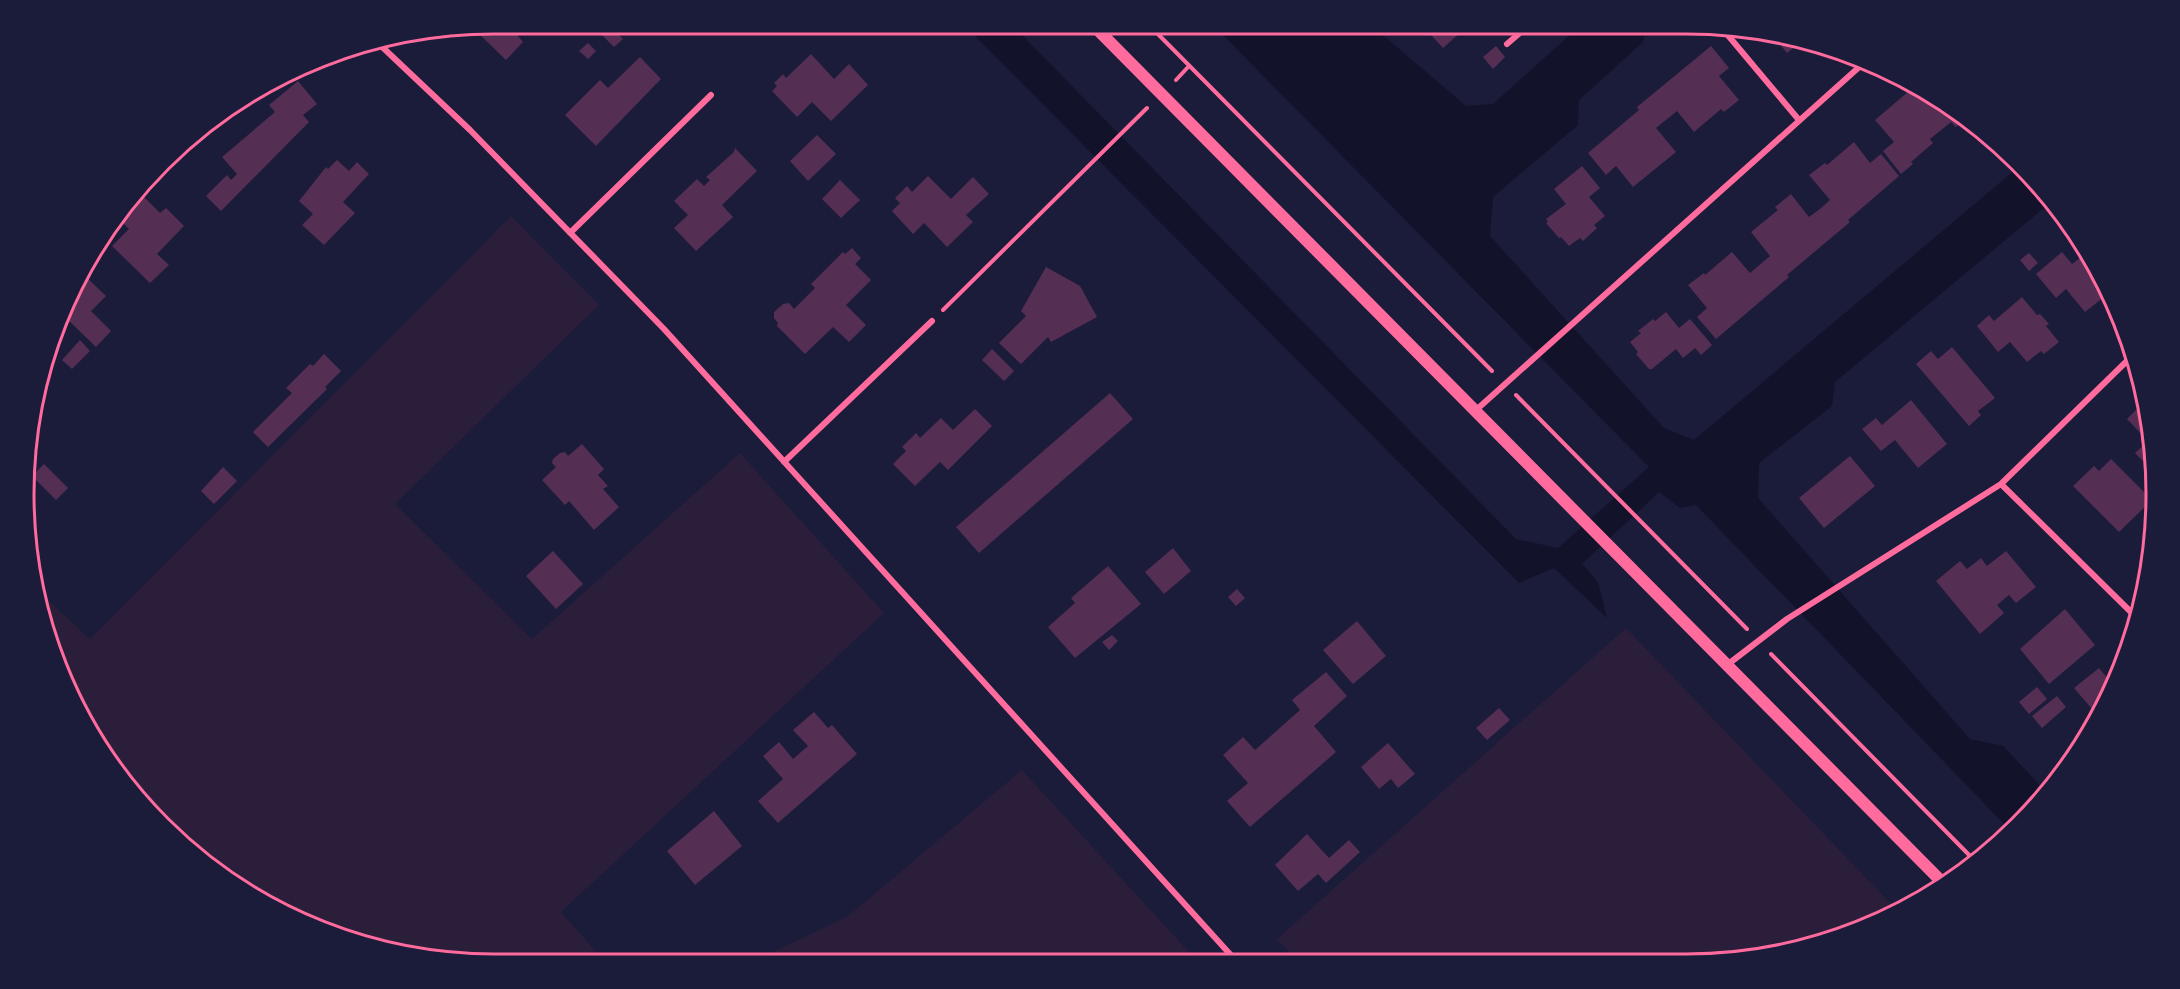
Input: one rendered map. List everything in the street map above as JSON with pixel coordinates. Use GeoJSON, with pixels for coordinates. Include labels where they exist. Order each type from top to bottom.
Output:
{"type":"FeatureCollection","features":[{"type":"Feature","properties":{"kind":"main road"},"geometry":{"type":"LineString","coordinates":[[1102,34],[1939,879]]}},
{"type":"Feature","properties":{"kind":"street"},"geometry":{"type":"LineString","coordinates":[[1507,44],[1518,34]]}},
{"type":"Feature","properties":{"kind":"street"},"geometry":{"type":"LineString","coordinates":[[1729,36],[1799,120]]}},
{"type":"Feature","properties":{"kind":"street"},"geometry":{"type":"LineString","coordinates":[[383,48],[470,130],[664,329],[1230,954]]}},
{"type":"Feature","properties":{"kind":"street"},"geometry":{"type":"LineString","coordinates":[[1475,411],[1858,68]]}},
{"type":"Feature","properties":{"kind":"street"},"geometry":{"type":"LineString","coordinates":[[570,233],[711,94]]}},
{"type":"Feature","properties":{"kind":"street"},"geometry":{"type":"LineString","coordinates":[[784,462],[932,321]]}},
{"type":"Feature","properties":{"kind":"street"},"geometry":{"type":"LineString","coordinates":[[1727,665],[1787,619],[2001,484],[2126,363]]}},
{"type":"Feature","properties":{"kind":"street"},"geometry":{"type":"LineString","coordinates":[[2001,484],[2131,612]]}},
{"type":"Feature","properties":{"kind":"path"},"geometry":{"type":"LineString","coordinates":[[1158,34],[1970,856]]}},
{"type":"Feature","properties":{"kind":"path"},"geometry":{"type":"LineString","coordinates":[[932,321],[1140,115]]}},
{"type":"Feature","properties":{"kind":"shaded area"},"geometry":{"type":"Polygon","coordinates":[[[973,34],[1021,34],[1516,539],[1558,548],[1649,467],[1222,34],[1382,34],[1466,106],[1493,104],[1571,34],[1645,34],[1643,42],[1579,100],[1578,125],[1493,197],[1490,236],[1664,428],[1694,440],[2013,171],[2045,207],[1835,382],[1832,406],[1759,463],[1758,498],[1970,739],[2003,746],[2041,786],[2005,825],[1696,505],[1680,508],[1659,492],[1582,564],[1598,582],[1607,618],[1554,568],[1519,583],[973,34]]]}},
{"type":"Feature","properties":{"kind":"shaded area"},"geometry":{"type":"Polygon","coordinates":[[[511,216],[599,305],[395,504],[532,639],[740,453],[884,613],[561,912],[598,954],[464,954],[405,946],[347,930],[264,893],[214,859],[191,840],[169,820],[130,775],[112,750],[82,698],[59,642],[46,598],[90,639],[511,216]]]}},
{"type":"Feature","properties":{"kind":"shaded area"},"geometry":{"type":"Polygon","coordinates":[[[1626,628],[1892,905],[1862,919],[1805,939],[1746,951],[1716,954],[1291,954],[1277,939],[1626,628]]]}},
{"type":"Feature","properties":{"kind":"shaded area"},"geometry":{"type":"Polygon","coordinates":[[[1022,770],[1191,954],[769,954],[848,916],[1022,770]]]}},
{"type":"Feature","properties":{"kind":"building"},"geometry":{"type":"Polygon","coordinates":[[[480,34],[520,34],[518,36],[523,42],[506,60],[480,34]]]}},
{"type":"Feature","properties":{"kind":"building"},"geometry":{"type":"Polygon","coordinates":[[[601,34],[618,34],[623,39],[614,47],[601,34]]]}},
{"type":"Feature","properties":{"kind":"building"},"geometry":{"type":"Polygon","coordinates":[[[1430,34],[1459,34],[1443,48],[1430,34]]]}},
{"type":"Feature","properties":{"kind":"building"},"geometry":{"type":"Polygon","coordinates":[[[588,43],[596,51],[588,59],[579,51],[588,43]]]}},
{"type":"Feature","properties":{"kind":"building"},"geometry":{"type":"Polygon","coordinates":[[[1780,44],[1794,47],[1787,53],[1780,44]]]}},
{"type":"Feature","properties":{"kind":"building"},"geometry":{"type":"Polygon","coordinates":[[[1496,46],[1505,57],[1493,69],[1483,57],[1496,46]]]}},
{"type":"Feature","properties":{"kind":"building"},"geometry":{"type":"Polygon","coordinates":[[[1711,46],[1729,68],[1719,76],[1739,100],[1724,112],[1721,109],[1694,132],[1677,111],[1656,128],[1676,152],[1633,187],[1616,166],[1606,175],[1588,153],[1639,110],[1637,107],[1711,46]]]}},
{"type":"Feature","properties":{"kind":"building"},"geometry":{"type":"Polygon","coordinates":[[[811,54],[834,79],[849,64],[868,85],[831,121],[812,102],[797,117],[772,91],[777,86],[774,83],[783,74],[786,78],[811,54]]]}},
{"type":"Feature","properties":{"kind":"building"},"geometry":{"type":"Polygon","coordinates":[[[640,57],[661,79],[596,146],[565,115],[600,80],[608,88],[640,57]]]}},
{"type":"Feature","properties":{"kind":"building"},"geometry":{"type":"Polygon","coordinates":[[[298,81],[317,104],[303,115],[309,122],[221,211],[206,196],[227,175],[231,180],[237,174],[222,157],[275,112],[269,105],[298,81]]]}},
{"type":"Feature","properties":{"kind":"building"},"geometry":{"type":"Polygon","coordinates":[[[1908,92],[1959,125],[1956,127],[1951,122],[1930,139],[1933,143],[1901,174],[1883,151],[1894,142],[1875,120],[1908,92]]]}},
{"type":"Feature","properties":{"kind":"building"},"geometry":{"type":"Polygon","coordinates":[[[817,135],[836,154],[808,181],[790,161],[817,135]]]}},
{"type":"Feature","properties":{"kind":"building"},"geometry":{"type":"Polygon","coordinates":[[[1854,142],[1870,163],[1881,154],[1899,176],[1848,220],[1850,222],[1787,275],[1789,277],[1716,339],[1697,317],[1707,308],[1688,285],[1704,273],[1705,275],[1732,252],[1750,273],[1770,256],[1751,232],[1778,210],[1775,207],[1791,194],[1809,217],[1820,209],[1830,200],[1809,175],[1825,163],[1827,165],[1854,142]]]}},
{"type":"Feature","properties":{"kind":"building"},"geometry":{"type":"Polygon","coordinates":[[[735,148],[757,171],[722,205],[733,217],[696,251],[674,228],[688,215],[674,201],[697,179],[704,186],[710,180],[706,177],[734,152],[735,148]]]}},
{"type":"Feature","properties":{"kind":"building"},"geometry":{"type":"Polygon","coordinates":[[[337,160],[349,171],[357,162],[369,174],[343,202],[355,213],[324,245],[302,225],[313,214],[299,201],[326,167],[328,169],[337,160]]]}},
{"type":"Feature","properties":{"kind":"building"},"geometry":{"type":"Polygon","coordinates":[[[1582,166],[1600,188],[1589,197],[1605,216],[1594,225],[1597,228],[1583,241],[1580,238],[1569,246],[1546,223],[1548,222],[1546,219],[1566,204],[1554,189],[1582,166]]]}},
{"type":"Feature","properties":{"kind":"building"},"geometry":{"type":"Polygon","coordinates":[[[928,176],[951,199],[973,177],[989,194],[966,215],[973,222],[947,247],[924,223],[913,234],[892,211],[900,203],[895,198],[907,186],[912,192],[928,176]]]}},
{"type":"Feature","properties":{"kind":"building"},"geometry":{"type":"Polygon","coordinates":[[[840,180],[860,200],[841,218],[822,199],[840,180]]]}},
{"type":"Feature","properties":{"kind":"building"},"geometry":{"type":"Polygon","coordinates":[[[144,197],[160,213],[166,208],[184,226],[157,254],[169,265],[150,283],[112,246],[129,229],[123,223],[144,197]]]}},
{"type":"Feature","properties":{"kind":"building"},"geometry":{"type":"Polygon","coordinates":[[[852,248],[861,258],[855,264],[871,280],[846,305],[866,325],[849,342],[833,327],[805,354],[777,326],[774,312],[783,304],[789,303],[794,309],[815,288],[811,284],[843,252],[845,254],[852,248]]]}},
{"type":"Feature","properties":{"kind":"building"},"geometry":{"type":"Polygon","coordinates":[[[2062,252],[2072,264],[2080,258],[2102,299],[2085,312],[2066,289],[2056,298],[2036,274],[2062,252]]]}},
{"type":"Feature","properties":{"kind":"building"},"geometry":{"type":"Polygon","coordinates":[[[2029,253],[2038,263],[2029,271],[2020,260],[2029,253]]]}},
{"type":"Feature","properties":{"kind":"building"},"geometry":{"type":"Polygon","coordinates":[[[1046,267],[1080,286],[1097,317],[1051,342],[1048,337],[1021,364],[999,343],[1026,316],[1021,311],[1046,267]]]}},
{"type":"Feature","properties":{"kind":"building"},"geometry":{"type":"Polygon","coordinates":[[[88,279],[106,296],[91,311],[111,331],[96,347],[69,321],[88,279]]]}},
{"type":"Feature","properties":{"kind":"building"},"geometry":{"type":"Polygon","coordinates":[[[2022,297],[2037,315],[2040,314],[2049,324],[2046,326],[2059,342],[2044,354],[2041,351],[2027,362],[2010,342],[1998,352],[1977,326],[1989,315],[1994,321],[2022,297]]]}},
{"type":"Feature","properties":{"kind":"building"},"geometry":{"type":"Polygon","coordinates":[[[1666,312],[1679,328],[1690,319],[1712,345],[1701,355],[1695,348],[1683,358],[1676,349],[1649,369],[1636,354],[1638,352],[1630,342],[1641,333],[1638,331],[1666,312]]]}},
{"type":"Feature","properties":{"kind":"building"},"geometry":{"type":"Polygon","coordinates":[[[80,340],[90,351],[72,369],[62,360],[80,340]]]}},
{"type":"Feature","properties":{"kind":"building"},"geometry":{"type":"Polygon","coordinates":[[[1952,347],[1995,398],[1978,411],[1981,415],[1969,426],[1916,364],[1931,351],[1938,359],[1952,347]]]}},
{"type":"Feature","properties":{"kind":"building"},"geometry":{"type":"Polygon","coordinates":[[[992,349],[1014,371],[1004,381],[982,360],[992,349]]]}},
{"type":"Feature","properties":{"kind":"building"},"geometry":{"type":"Polygon","coordinates":[[[324,354],[341,371],[325,387],[327,389],[268,447],[253,432],[292,393],[286,388],[310,364],[313,366],[324,354]]]}},
{"type":"Feature","properties":{"kind":"building"},"geometry":{"type":"Polygon","coordinates":[[[1110,393],[1133,419],[979,553],[956,527],[1110,393]]]}},
{"type":"Feature","properties":{"kind":"building"},"geometry":{"type":"Polygon","coordinates":[[[1911,400],[1947,444],[1918,468],[1895,440],[1881,451],[1862,429],[1876,418],[1882,425],[1911,400]]]}},
{"type":"Feature","properties":{"kind":"building"},"geometry":{"type":"Polygon","coordinates":[[[2138,408],[2142,435],[2127,419],[2138,408]]]}},
{"type":"Feature","properties":{"kind":"building"},"geometry":{"type":"Polygon","coordinates":[[[975,409],[992,426],[948,470],[940,462],[915,486],[893,464],[906,451],[902,447],[916,433],[920,438],[941,418],[953,430],[975,409]]]}},
{"type":"Feature","properties":{"kind":"building"},"geometry":{"type":"Polygon","coordinates":[[[582,444],[604,469],[598,475],[608,486],[603,489],[619,507],[594,530],[569,501],[565,505],[542,480],[556,467],[552,463],[553,459],[565,452],[568,456],[582,444]]]}},
{"type":"Feature","properties":{"kind":"building"},"geometry":{"type":"Polygon","coordinates":[[[2143,445],[2145,463],[2135,453],[2143,445]]]}},
{"type":"Feature","properties":{"kind":"building"},"geometry":{"type":"Polygon","coordinates":[[[1850,456],[1875,486],[1824,528],[1799,498],[1850,456]]]}},
{"type":"Feature","properties":{"kind":"building"},"geometry":{"type":"Polygon","coordinates":[[[2111,459],[2146,494],[2146,506],[2119,532],[2073,486],[2094,466],[2099,471],[2111,459]]]}},
{"type":"Feature","properties":{"kind":"building"},"geometry":{"type":"Polygon","coordinates":[[[44,464],[68,488],[56,500],[35,479],[35,473],[44,464]]]}},
{"type":"Feature","properties":{"kind":"building"},"geometry":{"type":"Polygon","coordinates":[[[223,467],[237,481],[214,504],[201,491],[223,467]]]}},
{"type":"Feature","properties":{"kind":"building"},"geometry":{"type":"Polygon","coordinates":[[[1173,548],[1191,571],[1164,594],[1145,572],[1173,548]]]}},
{"type":"Feature","properties":{"kind":"building"},"geometry":{"type":"Polygon","coordinates":[[[553,551],[583,584],[556,609],[526,576],[553,551]]]}},
{"type":"Feature","properties":{"kind":"building"},"geometry":{"type":"Polygon","coordinates":[[[2006,551],[2036,587],[2016,603],[2009,595],[1997,605],[2004,613],[1980,634],[1936,581],[1960,561],[1967,569],[1981,558],[1987,566],[2006,551]]]}},
{"type":"Feature","properties":{"kind":"building"},"geometry":{"type":"Polygon","coordinates":[[[1108,566],[1141,604],[1075,658],[1048,627],[1075,603],[1071,598],[1108,566]]]}},
{"type":"Feature","properties":{"kind":"building"},"geometry":{"type":"Polygon","coordinates":[[[1237,589],[1245,598],[1236,606],[1228,597],[1237,589]]]}},
{"type":"Feature","properties":{"kind":"building"},"geometry":{"type":"Polygon","coordinates":[[[2065,609],[2095,645],[2049,684],[2020,649],[2065,609]]]}},
{"type":"Feature","properties":{"kind":"building"},"geometry":{"type":"Polygon","coordinates":[[[1357,621],[1386,656],[1353,684],[1323,650],[1357,621]]]}},
{"type":"Feature","properties":{"kind":"building"},"geometry":{"type":"Polygon","coordinates":[[[1112,635],[1118,641],[1109,650],[1102,642],[1112,635]]]}},
{"type":"Feature","properties":{"kind":"building"},"geometry":{"type":"Polygon","coordinates":[[[2099,668],[2107,678],[2098,698],[2090,712],[2092,709],[2074,688],[2099,668]]]}},
{"type":"Feature","properties":{"kind":"building"},"geometry":{"type":"Polygon","coordinates":[[[1326,672],[1347,696],[1314,726],[1336,752],[1250,827],[1227,801],[1248,783],[1223,755],[1243,737],[1255,750],[1300,710],[1292,700],[1326,672]]]}},
{"type":"Feature","properties":{"kind":"building"},"geometry":{"type":"Polygon","coordinates":[[[2037,687],[2047,699],[2029,714],[2019,702],[2037,687]]]}},
{"type":"Feature","properties":{"kind":"building"},"geometry":{"type":"Polygon","coordinates":[[[2057,696],[2066,707],[2042,728],[2032,716],[2057,696]]]}},
{"type":"Feature","properties":{"kind":"building"},"geometry":{"type":"Polygon","coordinates":[[[1499,708],[1510,720],[1487,740],[1476,728],[1499,708]]]}},
{"type":"Feature","properties":{"kind":"building"},"geometry":{"type":"Polygon","coordinates":[[[814,712],[828,728],[832,725],[857,754],[778,823],[758,801],[783,779],[763,756],[779,742],[793,759],[808,746],[793,730],[814,712]]]}},
{"type":"Feature","properties":{"kind":"building"},"geometry":{"type":"Polygon","coordinates":[[[1388,743],[1415,774],[1398,788],[1391,779],[1379,789],[1361,767],[1388,743]]]}},
{"type":"Feature","properties":{"kind":"building"},"geometry":{"type":"Polygon","coordinates":[[[714,811],[742,846],[695,885],[667,851],[714,811]]]}},
{"type":"Feature","properties":{"kind":"building"},"geometry":{"type":"Polygon","coordinates":[[[1307,834],[1329,858],[1349,840],[1360,852],[1326,883],[1318,874],[1298,891],[1275,865],[1307,834]]]}}]}
